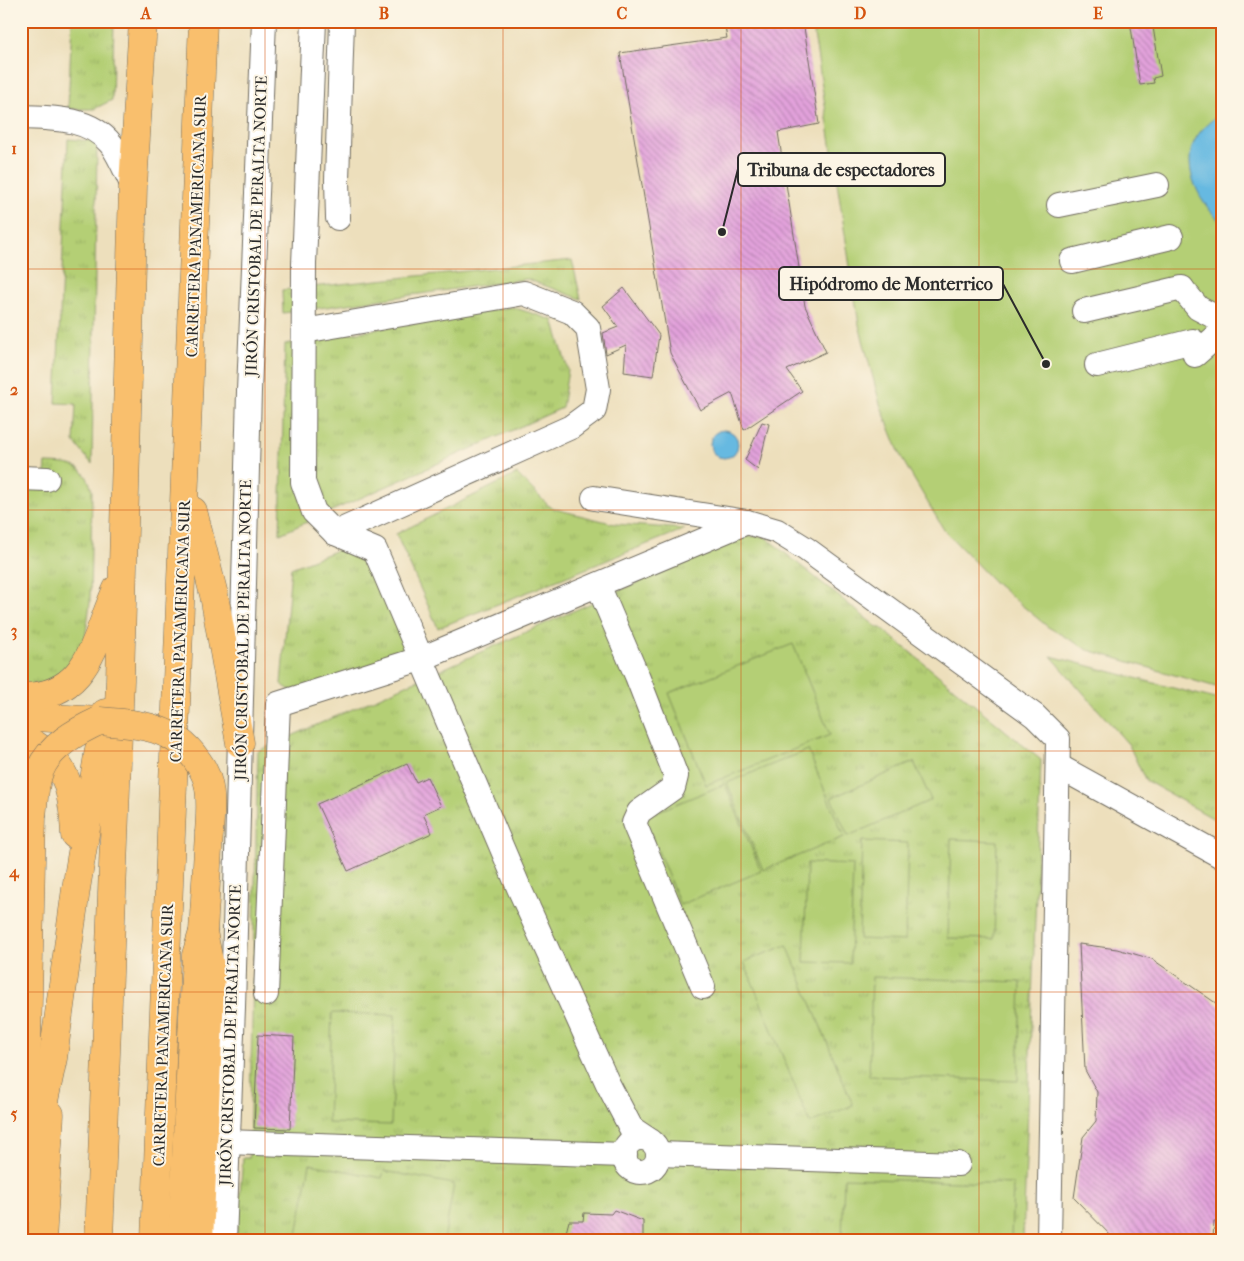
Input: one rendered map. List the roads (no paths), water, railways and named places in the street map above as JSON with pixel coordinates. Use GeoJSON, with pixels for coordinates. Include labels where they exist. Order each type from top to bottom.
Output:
{"type":"FeatureCollection","features":[{"type":"Feature","properties":{"kind":"main road"},"geometry":{"type":"LineString","coordinates":[[100,1240],[120,680],[133,186],[143,21]]}},
{"type":"Feature","properties":{"kind":"main road","name":"CARRETERA PANAMERICANA SUR"},"geometry":{"type":"LineString","coordinates":[[155,1240],[203,21]]}},
{"type":"Feature","properties":{"kind":"main road"},"geometry":{"type":"LineString","coordinates":[[186,488],[214,595],[240,743]]}},
{"type":"Feature","properties":{"kind":"main road"},"geometry":{"type":"LineString","coordinates":[[21,697],[38,697],[63,688],[88,663],[103,619],[122,579]]}},
{"type":"Feature","properties":{"kind":"main road"},"geometry":{"type":"LineString","coordinates":[[23,1203],[53,1058],[76,888],[104,715],[120,680]]}},
{"type":"Feature","properties":{"kind":"main road"},"geometry":{"type":"LineString","coordinates":[[21,716],[99,721],[158,728],[180,741],[203,769],[208,782],[210,802],[203,932],[210,971],[199,1240]]}},
{"type":"Feature","properties":{"kind":"main road"},"geometry":{"type":"LineString","coordinates":[[23,1203],[32,816],[36,787],[39,771],[46,758],[71,737],[99,721]]}},
{"type":"Feature","properties":{"kind":"main road"},"geometry":{"type":"LineString","coordinates":[[21,738],[35,744],[54,758],[68,781],[73,808],[76,888]]}},
{"type":"Feature","properties":{"kind":"main road"},"geometry":{"type":"LineString","coordinates":[[182,1240],[196,955],[203,932]]}},
{"type":"Feature","properties":{"kind":"main road"},"geometry":{"type":"LineString","coordinates":[[42,1240],[53,1058]]}},
{"type":"Feature","properties":{"kind":"street","name":"JIRÓN CRISTOBAL DE PERALTA NORTE"},"geometry":{"type":"LineString","coordinates":[[224,1240],[226,1142],[233,1007],[249,391],[264,21]]}},
{"type":"Feature","properties":{"kind":"street"},"geometry":{"type":"LineString","coordinates":[[226,1142],[624,1155],[625,1160],[632,1169],[643,1172],[656,1164],[652,1146],[631,1128],[608,1084],[519,888],[423,658],[375,550],[335,533],[314,512],[303,482],[304,264],[314,24],[342,24],[337,180],[338,218]]}},
{"type":"Feature","properties":{"kind":"street"},"geometry":{"type":"LineString","coordinates":[[21,117],[64,119],[90,127],[110,143],[133,186]]}},
{"type":"Feature","properties":{"kind":"street"},"geometry":{"type":"LineString","coordinates":[[1059,205],[1158,185]]}},
{"type":"Feature","properties":{"kind":"street"},"geometry":{"type":"LineString","coordinates":[[1072,261],[1171,237]]}},
{"type":"Feature","properties":{"kind":"street"},"geometry":{"type":"LineString","coordinates":[[1084,311],[1183,290],[1198,308],[1223,322]]}},
{"type":"Feature","properties":{"kind":"street"},"geometry":{"type":"LineString","coordinates":[[304,331],[524,293],[572,312],[588,328],[598,389],[594,410],[571,427],[335,533]]}},
{"type":"Feature","properties":{"kind":"street"},"geometry":{"type":"LineString","coordinates":[[1097,366],[1194,348],[1223,333]]}},
{"type":"Feature","properties":{"kind":"street"},"geometry":{"type":"LineString","coordinates":[[21,478],[47,479]]}},
{"type":"Feature","properties":{"kind":"street"},"geometry":{"type":"LineString","coordinates":[[594,498],[747,522],[777,531],[806,549],[1035,716],[1058,739],[1049,1240]]}},
{"type":"Feature","properties":{"kind":"street"},"geometry":{"type":"LineString","coordinates":[[266,994],[278,704],[423,658],[747,522]]}},
{"type":"Feature","properties":{"kind":"street"},"geometry":{"type":"LineString","coordinates":[[598,585],[637,676],[676,776],[673,788],[638,812],[634,823],[703,988]]}},
{"type":"Feature","properties":{"kind":"street"},"geometry":{"type":"LineString","coordinates":[[1058,766],[1223,857]]}},
{"type":"Feature","properties":{"kind":"street"},"geometry":{"type":"LineString","coordinates":[[652,1146],[958,1164]]}},
{"type":"Feature","properties":{"kind":"water"},"geometry":{"type":"Polygon","coordinates":[[[1223,111],[1223,224],[1207,207],[1195,185],[1191,174],[1190,162],[1191,151],[1198,135],[1223,111]]]}},
{"type":"Feature","properties":{"kind":"water"},"geometry":{"type":"Polygon","coordinates":[[[724,430],[734,434],[738,444],[734,454],[724,458],[714,454],[710,444],[714,434],[724,430]]]}},
{"type":"Feature","properties":{"kind":"place","name":"Tribuna de espectadores"},"geometry":{"type":"Point","coordinates":[722,232]}},
{"type":"Feature","properties":{"kind":"place","name":"Hipódromo de Monterrico"},"geometry":{"type":"Point","coordinates":[1046,364]}}]}
